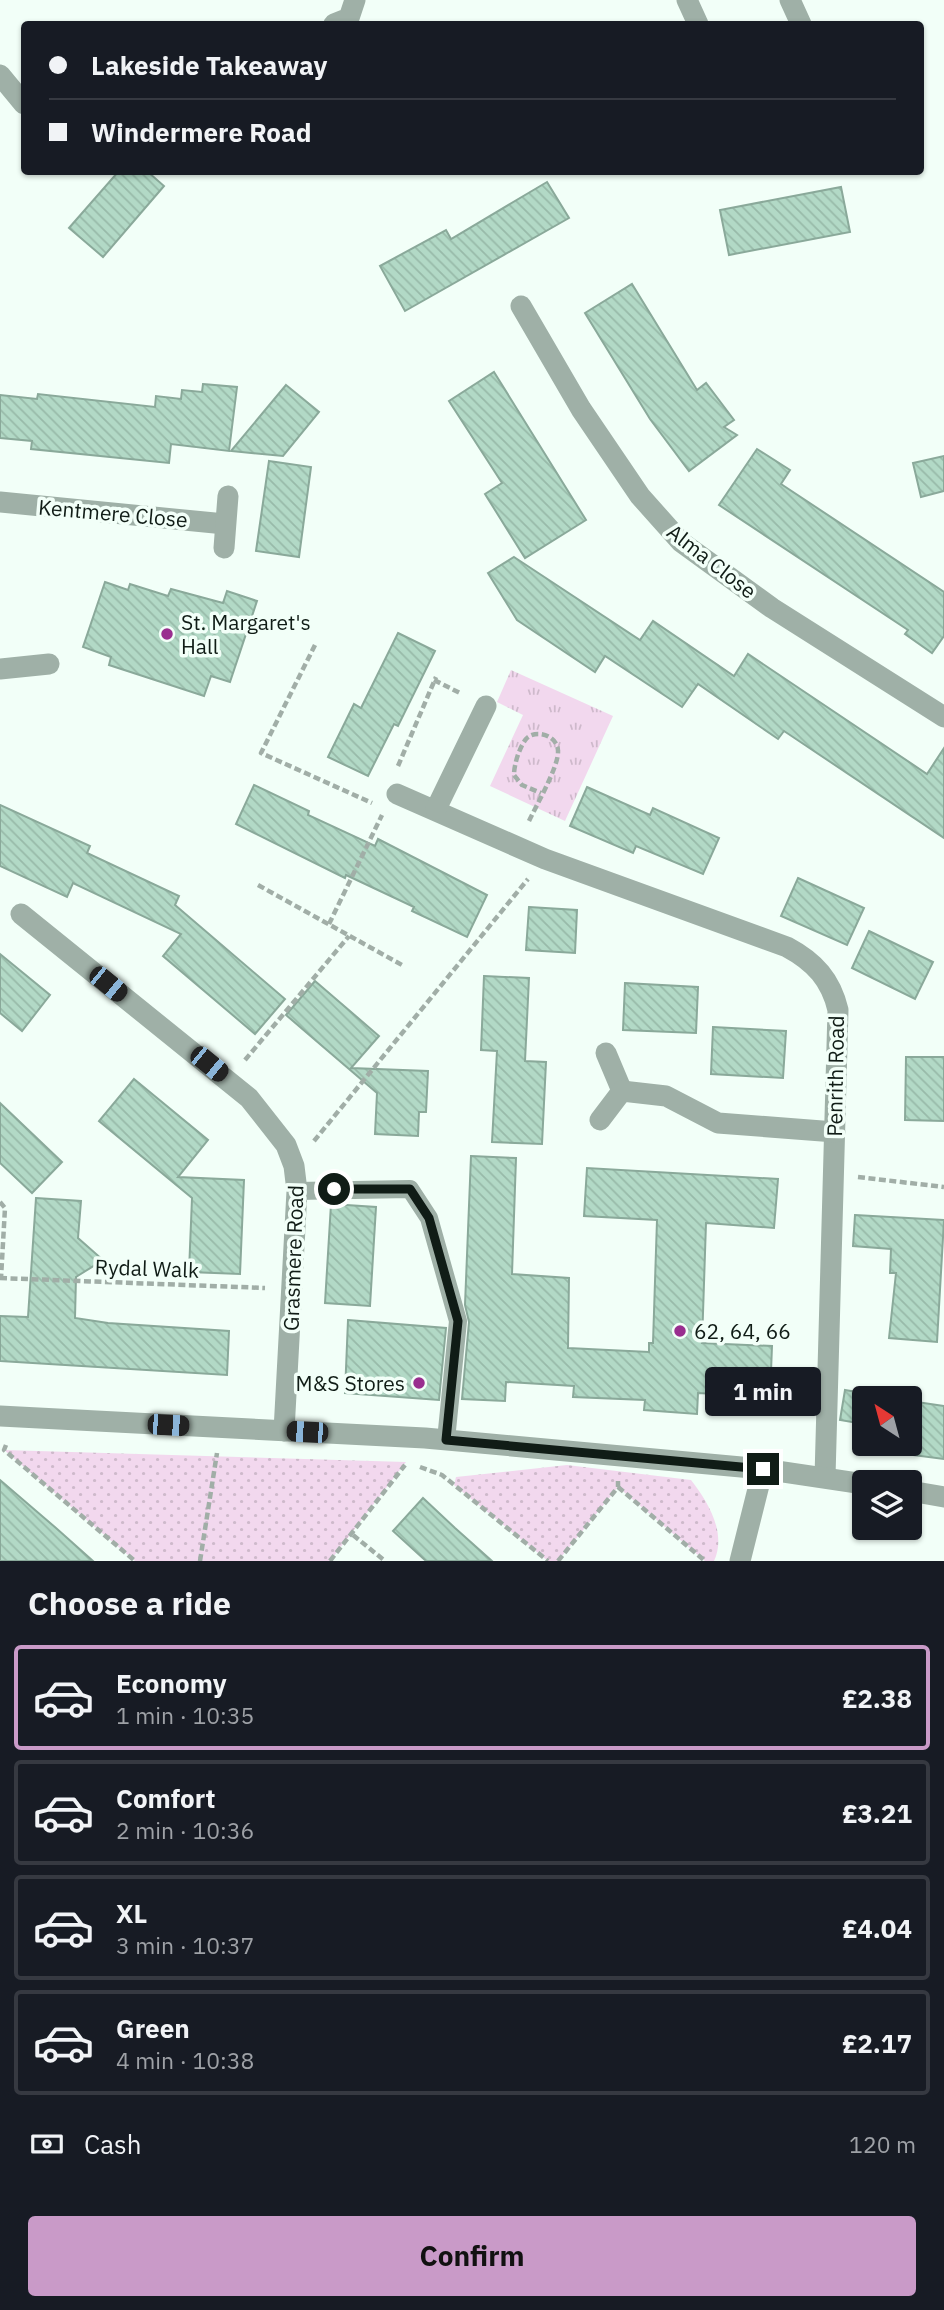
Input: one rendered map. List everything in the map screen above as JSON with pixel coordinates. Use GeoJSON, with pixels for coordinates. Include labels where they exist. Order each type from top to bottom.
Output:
{"type":"FeatureCollection","features":[{"type":"Feature","properties":{"kind":"street"},"geometry":{"type":"LineString","coordinates":[[342,21],[349,18],[355,0]]}},
{"type":"Feature","properties":{"kind":"street"},"geometry":{"type":"LineString","coordinates":[[687,0],[697,21]]}},
{"type":"Feature","properties":{"kind":"street"},"geometry":{"type":"LineString","coordinates":[[790,0],[800,21]]}},
{"type":"Feature","properties":{"kind":"street"},"geometry":{"type":"LineString","coordinates":[[0,75],[21,100]]}},
{"type":"Feature","properties":{"kind":"street","name":"Alma Close"},"geometry":{"type":"LineString","coordinates":[[521,306],[581,410],[640,496],[681,542],[772,608],[944,717]]}},
{"type":"Feature","properties":{"kind":"street"},"geometry":{"type":"LineString","coordinates":[[224,548],[228,496]]}},
{"type":"Feature","properties":{"kind":"street","name":"Kentmere Close"},"geometry":{"type":"LineString","coordinates":[[0,502],[225,524]]}},
{"type":"Feature","properties":{"kind":"street"},"geometry":{"type":"LineString","coordinates":[[0,669],[49,664]]}},
{"type":"Feature","properties":{"kind":"street"},"geometry":{"type":"LineString","coordinates":[[436,809],[486,706]]}},
{"type":"Feature","properties":{"kind":"street","name":"Penrith Road"},"geometry":{"type":"LineString","coordinates":[[391,802],[436,809],[545,859],[787,947],[819,969],[834,995],[838,1010],[825,1477]]}},
{"type":"Feature","properties":{"kind":"street","name":"Grasmere Road"},"geometry":{"type":"LineString","coordinates":[[21,914],[229,1080],[275,1129],[294,1166],[297,1191],[284,1431]]}},
{"type":"Feature","properties":{"kind":"street"},"geometry":{"type":"LineString","coordinates":[[606,1053],[622,1091]]}},
{"type":"Feature","properties":{"kind":"street"},"geometry":{"type":"LineString","coordinates":[[622,1091],[666,1096],[718,1123],[835,1132]]}},
{"type":"Feature","properties":{"kind":"street"},"geometry":{"type":"LineString","coordinates":[[600,1120],[622,1091]]}},
{"type":"Feature","properties":{"kind":"street"},"geometry":{"type":"LineString","coordinates":[[7,1416],[446,1440],[763,1469],[852,1482]]}},
{"type":"Feature","properties":{"kind":"street"},"geometry":{"type":"LineString","coordinates":[[740,1561],[763,1469]]}},
{"type":"Feature","properties":{"kind":"street"},"geometry":{"type":"LineString","coordinates":[[922,1494],[944,1497]]}},
{"type":"Feature","properties":{"kind":"lane"},"geometry":{"type":"LineString","coordinates":[[297,1191],[410,1189],[429,1218],[458,1321],[446,1440]]}},
{"type":"Feature","properties":{"kind":"path"},"geometry":{"type":"LineString","coordinates":[[314,645],[261,753],[373,804]]}},
{"type":"Feature","properties":{"kind":"path"},"geometry":{"type":"LineString","coordinates":[[329,925],[391,802],[398,766],[436,677]]}},
{"type":"Feature","properties":{"kind":"path"},"geometry":{"type":"LineString","coordinates":[[534,810],[559,753],[556,743],[548,736],[536,734],[526,739],[514,766],[514,775],[522,785],[541,793]]}},
{"type":"Feature","properties":{"kind":"path"},"geometry":{"type":"LineString","coordinates":[[294,1166],[545,859]]}},
{"type":"Feature","properties":{"kind":"path"},"geometry":{"type":"LineString","coordinates":[[258,885],[402,965]]}},
{"type":"Feature","properties":{"kind":"path"},"geometry":{"type":"LineString","coordinates":[[229,1080],[349,936]]}},
{"type":"Feature","properties":{"kind":"path"},"geometry":{"type":"LineString","coordinates":[[833,1176],[883,1178],[944,1187]]}},
{"type":"Feature","properties":{"kind":"path"},"geometry":{"type":"LineString","coordinates":[[0,1202],[5,1208],[0,1278]]}},
{"type":"Feature","properties":{"kind":"path","name":"Rydal Walk"},"geometry":{"type":"LineString","coordinates":[[0,1278],[293,1289]]}},
{"type":"Feature","properties":{"kind":"path"},"geometry":{"type":"LineString","coordinates":[[7,1416],[4,1450],[135,1561]]}},
{"type":"Feature","properties":{"kind":"path"},"geometry":{"type":"LineString","coordinates":[[200,1561],[217,1457],[219,1427]]}},
{"type":"Feature","properties":{"kind":"path"},"geometry":{"type":"LineString","coordinates":[[558,1561],[618,1487],[620,1457]]}},
{"type":"Feature","properties":{"kind":"path"},"geometry":{"type":"LineString","coordinates":[[330,1561],[353,1535],[406,1462],[442,1475],[548,1561]]}},
{"type":"Feature","properties":{"kind":"path"},"geometry":{"type":"LineString","coordinates":[[618,1487],[705,1561]]}},
{"type":"Feature","properties":{"kind":"path"},"geometry":{"type":"LineString","coordinates":[[353,1535],[385,1561]]}},
{"type":"Feature","properties":{"kind":"green space"},"geometry":{"type":"Polygon","coordinates":[[[511,670],[613,716],[565,821],[490,786],[523,715],[497,702],[511,670]]]}},
{"type":"Feature","properties":{"kind":"green space"},"geometry":{"type":"Polygon","coordinates":[[[4,1450],[406,1462],[330,1561],[135,1561],[4,1450]]]}},
{"type":"Feature","properties":{"kind":"green space"},"geometry":{"type":"Polygon","coordinates":[[[567,1465],[691,1480],[714,1518],[718,1540],[714,1561],[705,1561],[618,1487],[558,1561],[548,1561],[454,1485],[456,1477],[567,1465]]]}},
{"type":"Feature","properties":{"kind":"building"},"geometry":{"type":"Polygon","coordinates":[[[115,175],[151,175],[164,186],[103,257],[69,228],[115,175]]]}},
{"type":"Feature","properties":{"kind":"building"},"geometry":{"type":"Polygon","coordinates":[[[547,182],[569,218],[405,311],[380,266],[446,230],[451,239],[547,182]]]}},
{"type":"Feature","properties":{"kind":"building"},"geometry":{"type":"Polygon","coordinates":[[[841,187],[850,232],[729,255],[720,210],[841,187]]]}},
{"type":"Feature","properties":{"kind":"building"},"geometry":{"type":"Polygon","coordinates":[[[632,284],[697,390],[706,383],[734,420],[724,427],[737,435],[689,471],[650,419],[585,313],[632,284]]]}},
{"type":"Feature","properties":{"kind":"building"},"geometry":{"type":"Polygon","coordinates":[[[494,372],[586,520],[525,558],[485,494],[502,483],[449,401],[494,372]]]}},
{"type":"Feature","properties":{"kind":"building"},"geometry":{"type":"Polygon","coordinates":[[[203,384],[237,387],[229,451],[171,444],[169,463],[31,449],[32,441],[0,438],[0,395],[37,399],[38,394],[155,407],[156,396],[181,399],[182,390],[202,392],[203,384]]]}},
{"type":"Feature","properties":{"kind":"building"},"geometry":{"type":"Polygon","coordinates":[[[286,385],[319,412],[283,456],[231,451],[286,385]]]}},
{"type":"Feature","properties":{"kind":"building"},"geometry":{"type":"Polygon","coordinates":[[[757,449],[790,470],[781,484],[944,592],[944,636],[932,653],[905,634],[908,630],[719,505],[757,449]]]}},
{"type":"Feature","properties":{"kind":"building"},"geometry":{"type":"Polygon","coordinates":[[[944,456],[944,491],[921,497],[913,463],[944,456]]]}},
{"type":"Feature","properties":{"kind":"building"},"geometry":{"type":"Polygon","coordinates":[[[269,461],[311,467],[299,557],[256,551],[269,461]]]}},
{"type":"Feature","properties":{"kind":"building"},"geometry":{"type":"Polygon","coordinates":[[[514,557],[640,640],[653,621],[734,676],[748,654],[927,774],[944,748],[944,838],[784,731],[778,739],[698,684],[682,707],[605,656],[595,672],[517,620],[488,573],[514,557]]]}},
{"type":"Feature","properties":{"kind":"building","name":"St. Margaret's Hall"},"geometry":{"type":"Polygon","coordinates":[[[105,582],[128,590],[130,584],[168,596],[171,589],[223,603],[227,591],[257,601],[230,682],[211,676],[204,696],[109,665],[111,657],[83,647],[105,582]]]}},
{"type":"Feature","properties":{"kind":"building"},"geometry":{"type":"Polygon","coordinates":[[[398,633],[435,651],[398,726],[394,724],[368,776],[328,757],[354,704],[361,708],[398,633]]]}},
{"type":"Feature","properties":{"kind":"building"},"geometry":{"type":"Polygon","coordinates":[[[254,785],[309,811],[308,815],[375,846],[378,839],[487,895],[467,937],[412,911],[414,907],[346,875],[345,878],[236,824],[254,785]]]}},
{"type":"Feature","properties":{"kind":"building"},"geometry":{"type":"Polygon","coordinates":[[[587,787],[650,815],[653,808],[719,838],[703,874],[636,846],[633,853],[570,826],[587,787]]]}},
{"type":"Feature","properties":{"kind":"building"},"geometry":{"type":"Polygon","coordinates":[[[0,805],[90,846],[87,853],[179,896],[175,905],[285,999],[255,1034],[163,956],[181,934],[73,883],[67,897],[0,866],[0,805]]]}},
{"type":"Feature","properties":{"kind":"building"},"geometry":{"type":"Polygon","coordinates":[[[798,878],[864,908],[847,945],[781,916],[798,878]]]}},
{"type":"Feature","properties":{"kind":"building"},"geometry":{"type":"Polygon","coordinates":[[[529,907],[577,910],[575,953],[526,950],[529,907]]]}},
{"type":"Feature","properties":{"kind":"building"},"geometry":{"type":"Polygon","coordinates":[[[869,931],[933,962],[915,999],[852,968],[869,931]]]}},
{"type":"Feature","properties":{"kind":"building"},"geometry":{"type":"Polygon","coordinates":[[[0,954],[50,995],[22,1031],[0,1013],[0,954]]]}},
{"type":"Feature","properties":{"kind":"building"},"geometry":{"type":"Polygon","coordinates":[[[484,976],[529,978],[525,1061],[546,1062],[542,1144],[492,1142],[497,1051],[481,1050],[484,976]]]}},
{"type":"Feature","properties":{"kind":"building"},"geometry":{"type":"Polygon","coordinates":[[[315,981],[379,1036],[351,1068],[428,1071],[426,1112],[419,1112],[418,1136],[375,1134],[377,1093],[286,1015],[315,981]]]}},
{"type":"Feature","properties":{"kind":"building"},"geometry":{"type":"Polygon","coordinates":[[[625,983],[698,987],[696,1033],[623,1030],[625,983]]]}},
{"type":"Feature","properties":{"kind":"building"},"geometry":{"type":"Polygon","coordinates":[[[713,1027],[786,1031],[783,1078],[711,1074],[713,1027]]]}},
{"type":"Feature","properties":{"kind":"building"},"geometry":{"type":"Polygon","coordinates":[[[906,1057],[944,1057],[944,1121],[905,1120],[906,1057]]]}},
{"type":"Feature","properties":{"kind":"building"},"geometry":{"type":"Polygon","coordinates":[[[134,1079],[208,1140],[178,1177],[244,1180],[240,1274],[189,1272],[192,1198],[99,1121],[134,1079]]]}},
{"type":"Feature","properties":{"kind":"building"},"geometry":{"type":"Polygon","coordinates":[[[0,1103],[62,1162],[32,1193],[0,1163],[0,1103]]]}},
{"type":"Feature","properties":{"kind":"building"},"geometry":{"type":"Polygon","coordinates":[[[471,1156],[516,1158],[512,1274],[569,1278],[568,1348],[649,1352],[649,1343],[653,1343],[657,1220],[584,1216],[587,1168],[778,1179],[774,1228],[706,1223],[702,1343],[772,1346],[770,1397],[698,1393],[697,1414],[644,1410],[645,1400],[573,1397],[574,1386],[506,1382],[505,1401],[462,1399],[469,1322],[465,1305],[471,1156]]]}},
{"type":"Feature","properties":{"kind":"building"},"geometry":{"type":"Polygon","coordinates":[[[36,1198],[81,1201],[78,1238],[103,1260],[76,1277],[75,1318],[108,1323],[229,1331],[227,1375],[0,1361],[0,1316],[28,1317],[36,1198]]]}},
{"type":"Feature","properties":{"kind":"building"},"geometry":{"type":"Polygon","coordinates":[[[331,1204],[376,1207],[370,1306],[325,1303],[331,1204]]]}},
{"type":"Feature","properties":{"kind":"building"},"geometry":{"type":"Polygon","coordinates":[[[855,1215],[944,1220],[937,1342],[889,1338],[896,1273],[890,1273],[891,1249],[853,1246],[855,1215]]]}},
{"type":"Feature","properties":{"kind":"building"},"geometry":{"type":"Polygon","coordinates":[[[348,1320],[446,1328],[439,1400],[345,1393],[348,1320]]]}},
{"type":"Feature","properties":{"kind":"building"},"geometry":{"type":"Polygon","coordinates":[[[845,1390],[852,1391],[852,1422],[840,1420],[845,1390]]]}},
{"type":"Feature","properties":{"kind":"building"},"geometry":{"type":"Polygon","coordinates":[[[922,1403],[944,1406],[944,1459],[921,1456],[922,1403]]]}},
{"type":"Feature","properties":{"kind":"building"},"geometry":{"type":"Polygon","coordinates":[[[0,1480],[56,1528],[93,1561],[0,1561],[0,1480]]]}},
{"type":"Feature","properties":{"kind":"building"},"geometry":{"type":"Polygon","coordinates":[[[423,1498],[492,1561],[426,1561],[393,1531],[423,1498]]]}},
{"type":"Feature","properties":{"kind":"place","name":"St. Margaret's Hall"},"geometry":{"type":"Point","coordinates":[167,634]}},
{"type":"Feature","properties":{"kind":"place","name":"62, 64, 66"},"geometry":{"type":"Point","coordinates":[680,1331]}},
{"type":"Feature","properties":{"kind":"place","name":"M&S Stores"},"geometry":{"type":"Point","coordinates":[419,1383]}},
{"type":"Feature","properties":{"kind":"route"},"geometry":{"type":"LineString","coordinates":[[334,1189],[410,1189],[429,1218],[458,1321],[446,1440],[763,1469]]}}]}
